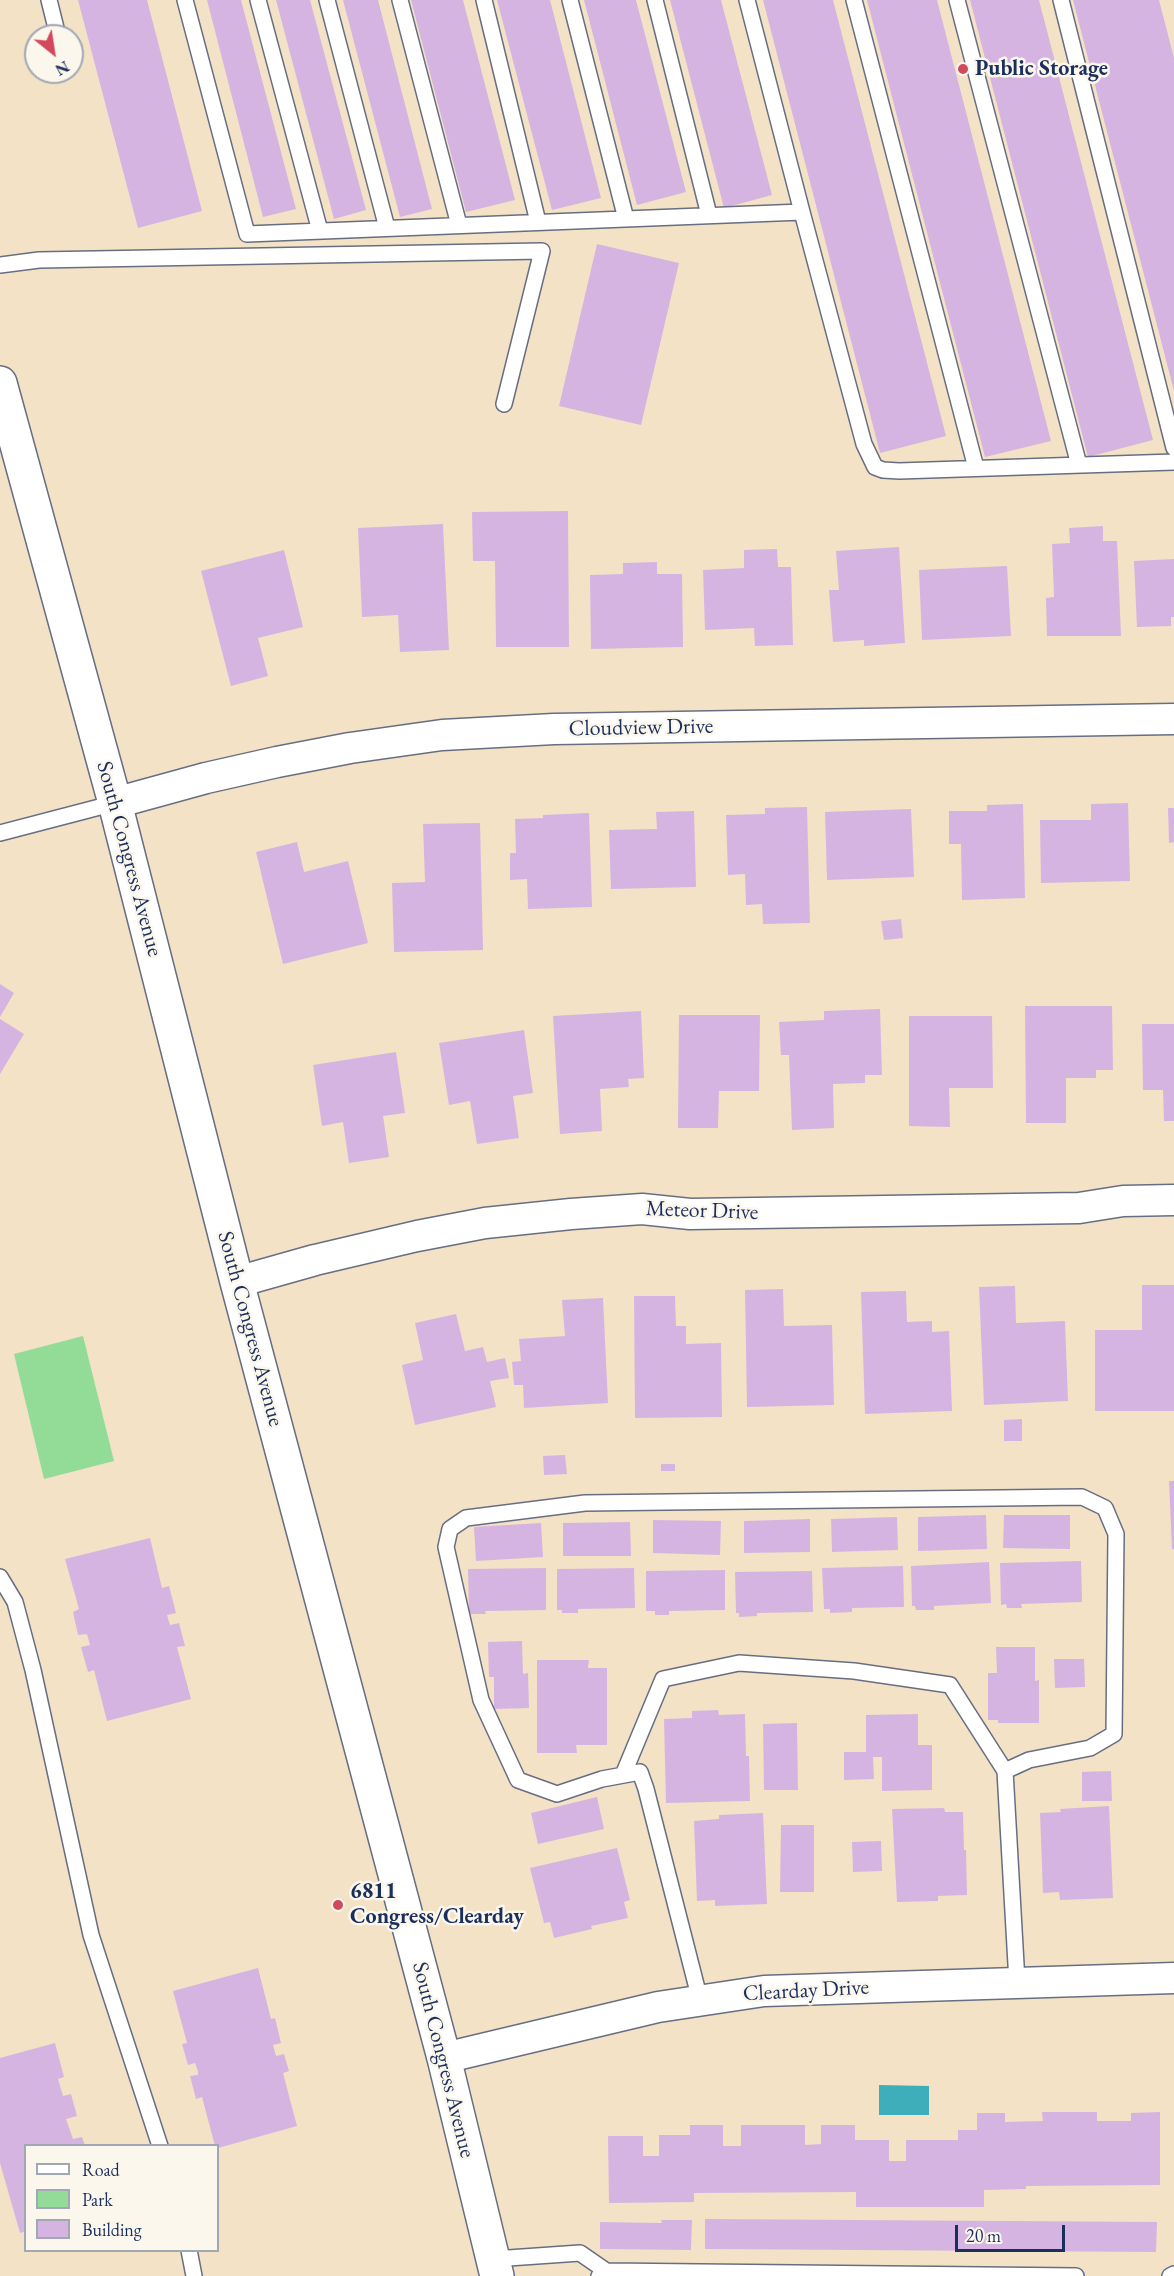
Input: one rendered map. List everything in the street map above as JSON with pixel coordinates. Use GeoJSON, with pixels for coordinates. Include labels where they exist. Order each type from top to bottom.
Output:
{"type":"FeatureCollection","features":[{"type":"Feature","properties":{"kind":"main road","name":"South Congress Avenue"},"geometry":{"type":"LineString","coordinates":[[0,383],[115,803],[237,1282],[444,2058],[495,2267]]}},
{"type":"Feature","properties":{"kind":"street","name":"Cloudview Drive"},"geometry":{"type":"LineString","coordinates":[[115,803],[206,778],[277,762],[350,748],[442,735],[554,729],[1174,719]]}},
{"type":"Feature","properties":{"kind":"street","name":"Meteor Drive"},"geometry":{"type":"LineString","coordinates":[[237,1282],[315,1260],[417,1236],[485,1223],[571,1214],[642,1209],[690,1214],[1067,1208],[1123,1201],[1174,1200]]}},
{"type":"Feature","properties":{"kind":"street","name":"Clearday Drive"},"geometry":{"type":"LineString","coordinates":[[444,2058],[574,2026],[700,2000],[764,1991],[1174,1978]]}},
{"type":"Feature","properties":{"kind":"lane"},"geometry":{"type":"LineString","coordinates":[[49,0],[55,24]]}},
{"type":"Feature","properties":{"kind":"lane"},"geometry":{"type":"LineString","coordinates":[[185,0],[247,234],[802,212]]}},
{"type":"Feature","properties":{"kind":"lane"},"geometry":{"type":"LineString","coordinates":[[258,0],[320,231]]}},
{"type":"Feature","properties":{"kind":"lane"},"geometry":{"type":"LineString","coordinates":[[327,0],[387,228]]}},
{"type":"Feature","properties":{"kind":"lane"},"geometry":{"type":"LineString","coordinates":[[400,0],[459,225]]}},
{"type":"Feature","properties":{"kind":"lane"},"geometry":{"type":"LineString","coordinates":[[484,0],[538,222]]}},
{"type":"Feature","properties":{"kind":"lane"},"geometry":{"type":"LineString","coordinates":[[570,0],[626,219]]}},
{"type":"Feature","properties":{"kind":"lane"},"geometry":{"type":"LineString","coordinates":[[655,0],[709,215]]}},
{"type":"Feature","properties":{"kind":"lane"},"geometry":{"type":"LineString","coordinates":[[747,0],[864,444],[875,467],[899,471],[1174,462]]}},
{"type":"Feature","properties":{"kind":"lane"},"geometry":{"type":"LineString","coordinates":[[854,0],[976,468]]}},
{"type":"Feature","properties":{"kind":"lane"},"geometry":{"type":"LineString","coordinates":[[957,0],[1079,465]]}},
{"type":"Feature","properties":{"kind":"lane"},"geometry":{"type":"LineString","coordinates":[[1061,0],[1174,448]]}},
{"type":"Feature","properties":{"kind":"lane"},"geometry":{"type":"LineString","coordinates":[[0,265],[39,260],[542,251],[504,404]]}},
{"type":"Feature","properties":{"kind":"lane"},"geometry":{"type":"LineString","coordinates":[[0,833],[115,803]]}},
{"type":"Feature","properties":{"kind":"lane"},"geometry":{"type":"LineString","coordinates":[[700,2000],[646,1790],[639,1772],[602,1779],[557,1794],[518,1780],[481,1700],[446,1547],[450,1529],[466,1518],[585,1503],[1082,1497],[1105,1508],[1116,1534],[1114,1734],[1090,1748],[1029,1760],[1005,1772]]}},
{"type":"Feature","properties":{"kind":"lane"},"geometry":{"type":"LineString","coordinates":[[0,1577],[15,1602],[33,1670],[91,1935],[160,2144]]}},
{"type":"Feature","properties":{"kind":"lane"},"geometry":{"type":"LineString","coordinates":[[623,1775],[663,1679],[739,1664],[854,1671],[950,1685],[1005,1772],[1017,1982]]}},
{"type":"Feature","properties":{"kind":"lane"},"geometry":{"type":"LineString","coordinates":[[189,2252],[194,2276]]}},
{"type":"Feature","properties":{"kind":"lane"},"geometry":{"type":"LineString","coordinates":[[495,2267],[580,2253],[602,2274],[1076,2276]]}},
{"type":"Feature","properties":{"kind":"lane"},"geometry":{"type":"LineString","coordinates":[[1170,2276],[1174,2274]]}},
{"type":"Feature","properties":{"kind":"green space"},"geometry":{"type":"Polygon","coordinates":[[[83,1336],[114,1461],[44,1479],[14,1354],[83,1336]]]}},
{"type":"Feature","properties":{"kind":"water"},"geometry":{"type":"Polygon","coordinates":[[[879,2085],[929,2086],[929,2115],[879,2115],[879,2085]]]}},
{"type":"Feature","properties":{"kind":"building"},"geometry":{"type":"Polygon","coordinates":[[[78,0],[147,0],[202,211],[138,228],[78,0]]]}},
{"type":"Feature","properties":{"kind":"building"},"geometry":{"type":"Polygon","coordinates":[[[207,0],[241,0],[296,209],[263,217],[207,0]]]}},
{"type":"Feature","properties":{"kind":"building"},"geometry":{"type":"Polygon","coordinates":[[[276,0],[310,0],[366,210],[334,219],[276,0]]]}},
{"type":"Feature","properties":{"kind":"building"},"geometry":{"type":"Polygon","coordinates":[[[343,0],[378,0],[432,209],[400,217],[343,0]]]}},
{"type":"Feature","properties":{"kind":"building"},"geometry":{"type":"Polygon","coordinates":[[[411,0],[463,0],[515,200],[466,212],[411,0]]]}},
{"type":"Feature","properties":{"kind":"building"},"geometry":{"type":"Polygon","coordinates":[[[497,0],[550,0],[601,198],[552,210],[497,0]]]}},
{"type":"Feature","properties":{"kind":"building"},"geometry":{"type":"Polygon","coordinates":[[[584,0],[636,0],[686,192],[637,205],[584,0]]]}},
{"type":"Feature","properties":{"kind":"building"},"geometry":{"type":"Polygon","coordinates":[[[670,0],[721,0],[772,195],[724,208],[670,0]]]}},
{"type":"Feature","properties":{"kind":"building"},"geometry":{"type":"Polygon","coordinates":[[[763,0],[833,0],[946,436],[880,453],[763,0]]]}},
{"type":"Feature","properties":{"kind":"building"},"geometry":{"type":"Polygon","coordinates":[[[867,0],[937,0],[1051,441],[985,457],[867,0]]]}},
{"type":"Feature","properties":{"kind":"building"},"geometry":{"type":"Polygon","coordinates":[[[970,0],[1039,0],[1153,440],[1088,457],[970,0]]]}},
{"type":"Feature","properties":{"kind":"building"},"geometry":{"type":"Polygon","coordinates":[[[1073,0],[1159,0],[1174,58],[1174,391],[1073,0]]]}},
{"type":"Feature","properties":{"kind":"building"},"geometry":{"type":"Polygon","coordinates":[[[597,244],[679,263],[641,425],[559,406],[597,244]]]}},
{"type":"Feature","properties":{"kind":"building"},"geometry":{"type":"Polygon","coordinates":[[[568,511],[569,647],[496,647],[495,561],[473,561],[472,512],[568,511]]]}},
{"type":"Feature","properties":{"kind":"building"},"geometry":{"type":"Polygon","coordinates":[[[443,524],[449,650],[400,652],[398,615],[362,617],[358,528],[443,524]]]}},
{"type":"Feature","properties":{"kind":"building"},"geometry":{"type":"Polygon","coordinates":[[[1103,526],[1103,541],[1117,541],[1121,636],[1047,636],[1046,598],[1054,597],[1052,544],[1070,543],[1069,528],[1103,526]]]}},
{"type":"Feature","properties":{"kind":"building"},"geometry":{"type":"Polygon","coordinates":[[[899,547],[905,643],[864,646],[864,640],[833,642],[829,590],[839,590],[836,551],[899,547]]]}},
{"type":"Feature","properties":{"kind":"building"},"geometry":{"type":"Polygon","coordinates":[[[777,549],[778,567],[791,567],[793,645],[755,646],[754,628],[705,630],[703,570],[744,568],[744,550],[777,549]]]}},
{"type":"Feature","properties":{"kind":"building"},"geometry":{"type":"Polygon","coordinates":[[[284,550],[303,627],[258,638],[268,676],[231,686],[201,571],[284,550]]]}},
{"type":"Feature","properties":{"kind":"building"},"geometry":{"type":"Polygon","coordinates":[[[1174,559],[1174,617],[1171,617],[1171,626],[1137,627],[1134,561],[1174,559]]]}},
{"type":"Feature","properties":{"kind":"building"},"geometry":{"type":"Polygon","coordinates":[[[657,562],[657,574],[682,574],[683,647],[591,649],[590,575],[623,574],[623,563],[657,562]]]}},
{"type":"Feature","properties":{"kind":"building"},"geometry":{"type":"Polygon","coordinates":[[[1007,566],[1011,636],[922,640],[919,570],[1007,566]]]}},
{"type":"Feature","properties":{"kind":"building"},"geometry":{"type":"Polygon","coordinates":[[[1128,803],[1130,881],[1041,883],[1040,820],[1091,820],[1091,804],[1128,803]]]}},
{"type":"Feature","properties":{"kind":"building"},"geometry":{"type":"Polygon","coordinates":[[[1023,804],[1025,898],[962,900],[961,844],[949,844],[949,811],[987,811],[987,805],[1023,804]]]}},
{"type":"Feature","properties":{"kind":"building"},"geometry":{"type":"Polygon","coordinates":[[[807,807],[810,923],[763,924],[762,904],[746,905],[745,874],[728,875],[726,815],[765,814],[765,808],[807,807]]]}},
{"type":"Feature","properties":{"kind":"building"},"geometry":{"type":"Polygon","coordinates":[[[1168,808],[1174,808],[1174,842],[1169,843],[1168,808]]]}},
{"type":"Feature","properties":{"kind":"building"},"geometry":{"type":"Polygon","coordinates":[[[911,809],[914,877],[827,880],[825,812],[911,809]]]}},
{"type":"Feature","properties":{"kind":"building"},"geometry":{"type":"Polygon","coordinates":[[[694,811],[696,887],[611,889],[609,830],[657,829],[656,812],[694,811]]]}},
{"type":"Feature","properties":{"kind":"building"},"geometry":{"type":"Polygon","coordinates":[[[589,813],[592,907],[528,909],[527,879],[510,880],[510,853],[516,853],[515,819],[589,813]]]}},
{"type":"Feature","properties":{"kind":"building"},"geometry":{"type":"Polygon","coordinates":[[[480,823],[483,950],[394,952],[392,883],[425,882],[423,824],[480,823]]]}},
{"type":"Feature","properties":{"kind":"building"},"geometry":{"type":"Polygon","coordinates":[[[297,842],[304,872],[348,861],[368,943],[283,964],[256,852],[297,842]]]}},
{"type":"Feature","properties":{"kind":"building"},"geometry":{"type":"Polygon","coordinates":[[[901,919],[903,938],[884,940],[881,921],[901,919]]]}},
{"type":"Feature","properties":{"kind":"building"},"geometry":{"type":"Polygon","coordinates":[[[0,984],[14,993],[0,1017],[0,984]]]}},
{"type":"Feature","properties":{"kind":"building"},"geometry":{"type":"Polygon","coordinates":[[[1025,1006],[1112,1006],[1113,1070],[1096,1070],[1096,1078],[1066,1078],[1066,1123],[1026,1123],[1025,1006]]]}},
{"type":"Feature","properties":{"kind":"building"},"geometry":{"type":"Polygon","coordinates":[[[880,1009],[882,1075],[865,1075],[865,1083],[833,1084],[834,1128],[792,1130],[789,1055],[781,1055],[779,1022],[824,1020],[824,1011],[880,1009]]]}},
{"type":"Feature","properties":{"kind":"building"},"geometry":{"type":"Polygon","coordinates":[[[641,1011],[644,1078],[628,1079],[629,1087],[600,1089],[602,1131],[560,1134],[553,1016],[641,1011]]]}},
{"type":"Feature","properties":{"kind":"building"},"geometry":{"type":"Polygon","coordinates":[[[679,1015],[760,1015],[759,1091],[719,1091],[718,1128],[678,1128],[679,1015]]]}},
{"type":"Feature","properties":{"kind":"building"},"geometry":{"type":"Polygon","coordinates":[[[909,1016],[992,1016],[993,1088],[949,1088],[950,1127],[909,1126],[909,1016]]]}},
{"type":"Feature","properties":{"kind":"building"},"geometry":{"type":"Polygon","coordinates":[[[0,1019],[24,1034],[0,1074],[0,1019]]]}},
{"type":"Feature","properties":{"kind":"building"},"geometry":{"type":"Polygon","coordinates":[[[1142,1024],[1174,1024],[1174,1121],[1164,1121],[1163,1090],[1143,1090],[1142,1024]]]}},
{"type":"Feature","properties":{"kind":"building"},"geometry":{"type":"Polygon","coordinates":[[[524,1030],[533,1093],[513,1096],[519,1138],[477,1144],[470,1101],[449,1105],[439,1043],[524,1030]]]}},
{"type":"Feature","properties":{"kind":"building"},"geometry":{"type":"Polygon","coordinates":[[[396,1052],[405,1113],[383,1116],[389,1157],[349,1163],[343,1122],[322,1126],[313,1065],[396,1052]]]}},
{"type":"Feature","properties":{"kind":"building"},"geometry":{"type":"Polygon","coordinates":[[[1142,1285],[1174,1285],[1174,1411],[1095,1411],[1095,1330],[1142,1330],[1142,1285]]]}},
{"type":"Feature","properties":{"kind":"building"},"geometry":{"type":"Polygon","coordinates":[[[1015,1286],[1016,1323],[1065,1321],[1068,1401],[984,1405],[979,1287],[1015,1286]]]}},
{"type":"Feature","properties":{"kind":"building"},"geometry":{"type":"Polygon","coordinates":[[[783,1289],[784,1326],[832,1325],[834,1405],[747,1407],[745,1290],[783,1289]]]}},
{"type":"Feature","properties":{"kind":"building"},"geometry":{"type":"Polygon","coordinates":[[[906,1291],[907,1322],[932,1321],[932,1332],[949,1331],[952,1411],[865,1414],[861,1292],[906,1291]]]}},
{"type":"Feature","properties":{"kind":"building"},"geometry":{"type":"Polygon","coordinates":[[[634,1296],[675,1296],[676,1326],[686,1326],[686,1344],[721,1343],[722,1417],[635,1418],[634,1296]]]}},
{"type":"Feature","properties":{"kind":"building"},"geometry":{"type":"Polygon","coordinates":[[[603,1298],[608,1403],[524,1408],[523,1385],[514,1385],[512,1362],[521,1361],[519,1339],[565,1336],[562,1300],[603,1298]]]}},
{"type":"Feature","properties":{"kind":"building"},"geometry":{"type":"Polygon","coordinates":[[[456,1314],[465,1351],[483,1347],[487,1362],[505,1358],[509,1378],[490,1381],[496,1407],[415,1425],[402,1365],[423,1360],[415,1323],[456,1314]]]}},
{"type":"Feature","properties":{"kind":"building"},"geometry":{"type":"Polygon","coordinates":[[[1022,1419],[1022,1441],[1004,1441],[1004,1420],[1022,1419]]]}},
{"type":"Feature","properties":{"kind":"building"},"geometry":{"type":"Polygon","coordinates":[[[565,1455],[567,1474],[544,1475],[543,1456],[565,1455]]]}},
{"type":"Feature","properties":{"kind":"building"},"geometry":{"type":"Polygon","coordinates":[[[661,1464],[675,1464],[675,1471],[661,1471],[661,1464]]]}},
{"type":"Feature","properties":{"kind":"building"},"geometry":{"type":"Polygon","coordinates":[[[1169,1481],[1174,1481],[1174,1549],[1172,1549],[1169,1481]]]}},
{"type":"Feature","properties":{"kind":"building"},"geometry":{"type":"Polygon","coordinates":[[[986,1515],[987,1549],[918,1551],[918,1517],[986,1515]]]}},
{"type":"Feature","properties":{"kind":"building"},"geometry":{"type":"Polygon","coordinates":[[[1004,1515],[1070,1515],[1070,1549],[1003,1548],[1004,1515]]]}},
{"type":"Feature","properties":{"kind":"building"},"geometry":{"type":"Polygon","coordinates":[[[897,1517],[898,1550],[832,1552],[831,1519],[897,1517]]]}},
{"type":"Feature","properties":{"kind":"building"},"geometry":{"type":"Polygon","coordinates":[[[810,1519],[810,1552],[744,1553],[744,1521],[810,1519]]]}},
{"type":"Feature","properties":{"kind":"building"},"geometry":{"type":"Polygon","coordinates":[[[653,1520],[721,1521],[720,1555],[653,1553],[653,1520]]]}},
{"type":"Feature","properties":{"kind":"building"},"geometry":{"type":"Polygon","coordinates":[[[630,1522],[631,1556],[563,1556],[563,1523],[630,1522]]]}},
{"type":"Feature","properties":{"kind":"building"},"geometry":{"type":"Polygon","coordinates":[[[541,1523],[543,1557],[476,1561],[474,1527],[541,1523]]]}},
{"type":"Feature","properties":{"kind":"building"},"geometry":{"type":"Polygon","coordinates":[[[150,1538],[162,1588],[169,1586],[176,1613],[167,1615],[170,1625],[179,1623],[185,1646],[177,1647],[191,1699],[107,1721],[94,1670],[88,1672],[81,1647],[90,1645],[87,1634],[78,1635],[73,1612],[79,1609],[65,1559],[150,1538]]]}},
{"type":"Feature","properties":{"kind":"building"},"geometry":{"type":"Polygon","coordinates":[[[1081,1561],[1082,1602],[1021,1604],[1022,1608],[1007,1608],[1006,1604],[1001,1605],[1000,1563],[1081,1561]]]}},
{"type":"Feature","properties":{"kind":"building"},"geometry":{"type":"Polygon","coordinates":[[[989,1562],[991,1603],[934,1606],[934,1610],[916,1610],[915,1606],[912,1606],[911,1566],[989,1562]]]}},
{"type":"Feature","properties":{"kind":"building"},"geometry":{"type":"Polygon","coordinates":[[[903,1566],[904,1607],[852,1608],[852,1612],[830,1613],[830,1609],[824,1609],[822,1568],[903,1566]]]}},
{"type":"Feature","properties":{"kind":"building"},"geometry":{"type":"Polygon","coordinates":[[[546,1568],[546,1610],[485,1611],[486,1614],[471,1614],[469,1611],[468,1569],[546,1568]]]}},
{"type":"Feature","properties":{"kind":"building"},"geometry":{"type":"Polygon","coordinates":[[[634,1568],[635,1608],[578,1609],[578,1613],[562,1613],[562,1610],[557,1610],[557,1569],[634,1568]]]}},
{"type":"Feature","properties":{"kind":"building"},"geometry":{"type":"Polygon","coordinates":[[[725,1570],[725,1610],[669,1611],[669,1615],[655,1615],[655,1611],[646,1611],[646,1571],[725,1570]]]}},
{"type":"Feature","properties":{"kind":"building"},"geometry":{"type":"Polygon","coordinates":[[[812,1571],[813,1612],[757,1613],[757,1616],[739,1617],[739,1613],[736,1613],[735,1572],[812,1571]]]}},
{"type":"Feature","properties":{"kind":"building"},"geometry":{"type":"Polygon","coordinates":[[[522,1641],[523,1674],[528,1673],[529,1708],[494,1709],[494,1677],[489,1677],[488,1642],[522,1641]]]}},
{"type":"Feature","properties":{"kind":"building"},"geometry":{"type":"Polygon","coordinates":[[[996,1647],[1035,1647],[1035,1681],[1039,1680],[1039,1723],[998,1723],[998,1720],[988,1720],[988,1673],[997,1673],[996,1647]]]}},
{"type":"Feature","properties":{"kind":"building"},"geometry":{"type":"Polygon","coordinates":[[[1054,1659],[1084,1659],[1085,1687],[1055,1688],[1054,1659]]]}},
{"type":"Feature","properties":{"kind":"building"},"geometry":{"type":"Polygon","coordinates":[[[537,1660],[589,1660],[588,1668],[607,1668],[607,1745],[576,1745],[577,1753],[537,1753],[537,1660]]]}},
{"type":"Feature","properties":{"kind":"building"},"geometry":{"type":"Polygon","coordinates":[[[718,1710],[719,1715],[745,1714],[750,1801],[666,1803],[664,1719],[692,1718],[692,1711],[718,1710]]]}},
{"type":"Feature","properties":{"kind":"building"},"geometry":{"type":"Polygon","coordinates":[[[918,1714],[918,1745],[932,1745],[932,1790],[882,1791],[882,1757],[873,1757],[874,1779],[844,1780],[844,1752],[866,1752],[866,1715],[918,1714]]]}},
{"type":"Feature","properties":{"kind":"building"},"geometry":{"type":"Polygon","coordinates":[[[797,1723],[798,1790],[764,1790],[763,1724],[797,1723]]]}},
{"type":"Feature","properties":{"kind":"building"},"geometry":{"type":"Polygon","coordinates":[[[1111,1771],[1112,1801],[1082,1801],[1082,1772],[1111,1771]]]}},
{"type":"Feature","properties":{"kind":"building"},"geometry":{"type":"Polygon","coordinates":[[[597,1797],[604,1829],[538,1844],[531,1813],[597,1797]]]}},
{"type":"Feature","properties":{"kind":"building"},"geometry":{"type":"Polygon","coordinates":[[[1109,1806],[1113,1898],[1060,1900],[1059,1892],[1043,1893],[1040,1813],[1061,1812],[1060,1809],[1109,1806]]]}},
{"type":"Feature","properties":{"kind":"building"},"geometry":{"type":"Polygon","coordinates":[[[944,1808],[945,1812],[963,1812],[967,1895],[938,1896],[938,1901],[897,1902],[892,1809],[944,1808]]]}},
{"type":"Feature","properties":{"kind":"building"},"geometry":{"type":"Polygon","coordinates":[[[763,1813],[767,1904],[715,1906],[715,1900],[697,1901],[694,1821],[719,1819],[719,1815],[763,1813]]]}},
{"type":"Feature","properties":{"kind":"building"},"geometry":{"type":"Polygon","coordinates":[[[781,1825],[814,1825],[814,1892],[780,1892],[781,1825]]]}},
{"type":"Feature","properties":{"kind":"building"},"geometry":{"type":"Polygon","coordinates":[[[881,1841],[882,1871],[853,1872],[852,1842],[881,1841]]]}},
{"type":"Feature","properties":{"kind":"building"},"geometry":{"type":"Polygon","coordinates":[[[617,1848],[630,1900],[624,1902],[628,1918],[591,1926],[592,1929],[554,1938],[550,1922],[544,1923],[530,1868],[617,1848]]]}},
{"type":"Feature","properties":{"kind":"building"},"geometry":{"type":"Polygon","coordinates":[[[258,1968],[271,2019],[275,2018],[281,2043],[273,2045],[276,2056],[284,2054],[289,2071],[283,2073],[297,2126],[219,2148],[219,2144],[214,2144],[202,2097],[196,2099],[190,2076],[198,2075],[198,2071],[195,2063],[188,2065],[182,2044],[187,2043],[173,1991],[258,1968]]]}},
{"type":"Feature","properties":{"kind":"building"},"geometry":{"type":"Polygon","coordinates":[[[55,2043],[64,2077],[58,2079],[63,2096],[71,2094],[77,2116],[66,2119],[73,2139],[82,2137],[84,2144],[24,2144],[24,2232],[20,2233],[0,2163],[0,2058],[55,2043]]]}},
{"type":"Feature","properties":{"kind":"building"},"geometry":{"type":"Polygon","coordinates":[[[1042,2112],[1097,2112],[1097,2121],[1131,2121],[1131,2113],[1160,2112],[1160,2185],[1026,2186],[1026,2189],[984,2190],[984,2207],[856,2207],[856,2192],[694,2193],[694,2202],[609,2203],[608,2136],[643,2136],[643,2156],[659,2156],[659,2135],[690,2135],[690,2125],[723,2125],[723,2146],[741,2146],[741,2125],[805,2125],[805,2145],[821,2144],[821,2125],[855,2125],[855,2140],[889,2140],[889,2161],[906,2161],[906,2140],[958,2140],[958,2130],[977,2130],[977,2113],[1005,2113],[1005,2122],[1043,2121],[1042,2112]]]}},
{"type":"Feature","properties":{"kind":"building"},"geometry":{"type":"Polygon","coordinates":[[[705,2219],[1157,2222],[1156,2252],[705,2249],[705,2219]]]}},
{"type":"Feature","properties":{"kind":"building"},"geometry":{"type":"Polygon","coordinates":[[[661,2220],[692,2220],[691,2250],[600,2249],[600,2222],[662,2223],[661,2220]]]}},
{"type":"Feature","properties":{"kind":"place","name":"Public Storage"},"geometry":{"type":"Point","coordinates":[963,69]}},
{"type":"Feature","properties":{"kind":"place","name":"6811 Congress/Clearday"},"geometry":{"type":"Point","coordinates":[338,1905]}}]}
